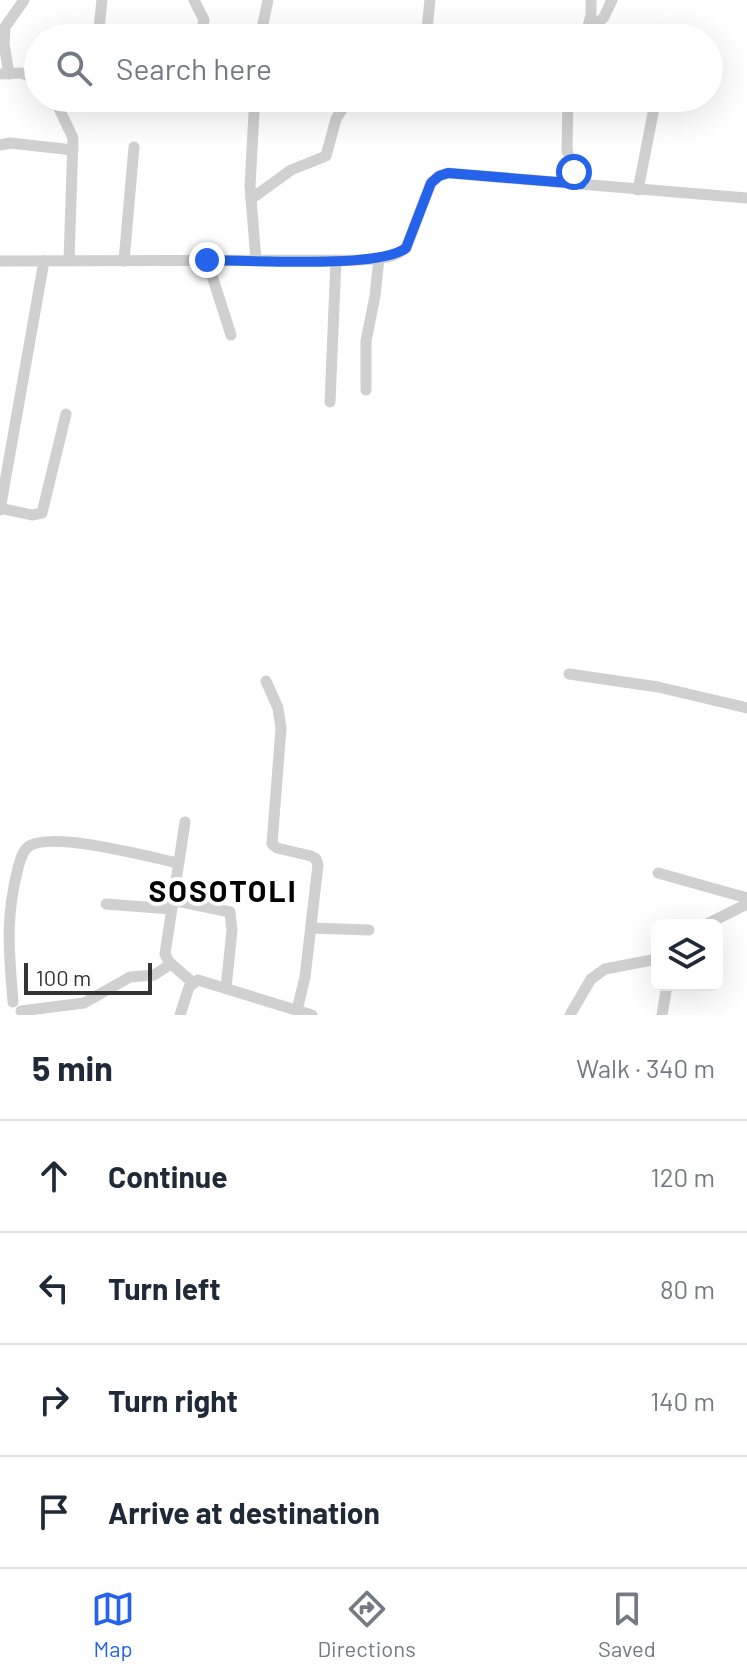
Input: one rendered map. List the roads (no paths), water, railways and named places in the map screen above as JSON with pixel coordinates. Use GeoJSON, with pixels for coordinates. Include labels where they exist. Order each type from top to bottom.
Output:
{"type":"FeatureCollection","features":[{"type":"Feature","properties":{"kind":"street"},"geometry":{"type":"LineString","coordinates":[[24,0],[5,27],[4,44],[4,74],[24,74]]}},
{"type":"Feature","properties":{"kind":"street"},"geometry":{"type":"LineString","coordinates":[[99,24],[102,0]]}},
{"type":"Feature","properties":{"kind":"street"},"geometry":{"type":"LineString","coordinates":[[194,0],[203,13],[203,24]]}},
{"type":"Feature","properties":{"kind":"street"},"geometry":{"type":"LineString","coordinates":[[263,24],[268,0]]}},
{"type":"Feature","properties":{"kind":"street"},"geometry":{"type":"LineString","coordinates":[[427,24],[430,0]]}},
{"type":"Feature","properties":{"kind":"street"},"geometry":{"type":"LineString","coordinates":[[588,24],[591,0]]}},
{"type":"Feature","properties":{"kind":"street"},"geometry":{"type":"LineString","coordinates":[[597,24],[612,0]]}},
{"type":"Feature","properties":{"kind":"street"},"geometry":{"type":"LineString","coordinates":[[62,112],[71,129],[73,150],[69,261]]}},
{"type":"Feature","properties":{"kind":"street"},"geometry":{"type":"LineString","coordinates":[[252,112],[251,199],[256,260]]}},
{"type":"Feature","properties":{"kind":"street"},"geometry":{"type":"LineString","coordinates":[[251,199],[291,170],[326,156],[340,112]]}},
{"type":"Feature","properties":{"kind":"street"},"geometry":{"type":"LineString","coordinates":[[568,112],[567,151],[581,184]]}},
{"type":"Feature","properties":{"kind":"street"},"geometry":{"type":"LineString","coordinates":[[638,190],[653,112]]}},
{"type":"Feature","properties":{"kind":"street"},"geometry":{"type":"LineString","coordinates":[[0,145],[10,143],[73,150]]}},
{"type":"Feature","properties":{"kind":"street"},"geometry":{"type":"LineString","coordinates":[[124,261],[134,147]]}},
{"type":"Feature","properties":{"kind":"street"},"geometry":{"type":"LineString","coordinates":[[0,261],[379,258],[406,248],[431,183],[448,173],[747,198]]}},
{"type":"Feature","properties":{"kind":"street"},"geometry":{"type":"LineString","coordinates":[[366,390],[366,341],[379,258]]}},
{"type":"Feature","properties":{"kind":"street"},"geometry":{"type":"LineString","coordinates":[[207,260],[231,335]]}},
{"type":"Feature","properties":{"kind":"street"},"geometry":{"type":"LineString","coordinates":[[330,402],[336,260]]}},
{"type":"Feature","properties":{"kind":"street"},"geometry":{"type":"LineString","coordinates":[[44,261],[0,509],[32,515],[42,513],[66,414]]}},
{"type":"Feature","properties":{"kind":"street"},"geometry":{"type":"LineString","coordinates":[[569,674],[658,687],[747,708]]}},
{"type":"Feature","properties":{"kind":"street"},"geometry":{"type":"LineString","coordinates":[[266,681],[278,708],[281,728],[272,844],[316,859],[318,865],[305,977],[297,1010]]}},
{"type":"Feature","properties":{"kind":"street"},"geometry":{"type":"LineString","coordinates":[[185,822],[165,954],[171,964],[192,982]]}},
{"type":"Feature","properties":{"kind":"street"},"geometry":{"type":"LineString","coordinates":[[171,964],[154,975],[130,977],[84,1003],[14,1007],[7,923],[21,857],[29,846],[43,842],[78,843],[178,863]]}},
{"type":"Feature","properties":{"kind":"street"},"geometry":{"type":"LineString","coordinates":[[658,873],[747,898]]}},
{"type":"Feature","properties":{"kind":"street"},"geometry":{"type":"LineString","coordinates":[[106,904],[172,904],[230,912],[232,930],[226,988]]}},
{"type":"Feature","properties":{"kind":"street"},"geometry":{"type":"LineString","coordinates":[[717,919],[747,904]]}},
{"type":"Feature","properties":{"kind":"street"},"geometry":{"type":"LineString","coordinates":[[311,928],[369,930]]}},
{"type":"Feature","properties":{"kind":"street"},"geometry":{"type":"LineString","coordinates":[[570,1015],[591,979],[605,969],[651,961]]}},
{"type":"Feature","properties":{"kind":"street"},"geometry":{"type":"LineString","coordinates":[[192,982],[204,980],[312,1015]]}},
{"type":"Feature","properties":{"kind":"street"},"geometry":{"type":"LineString","coordinates":[[180,1015],[192,982]]}},
{"type":"Feature","properties":{"kind":"street"},"geometry":{"type":"LineString","coordinates":[[662,1015],[666,991]]}},
{"type":"Feature","properties":{"kind":"district","name":"SOSOTOLI"},"geometry":{"type":"Point","coordinates":[223,890]}}]}
